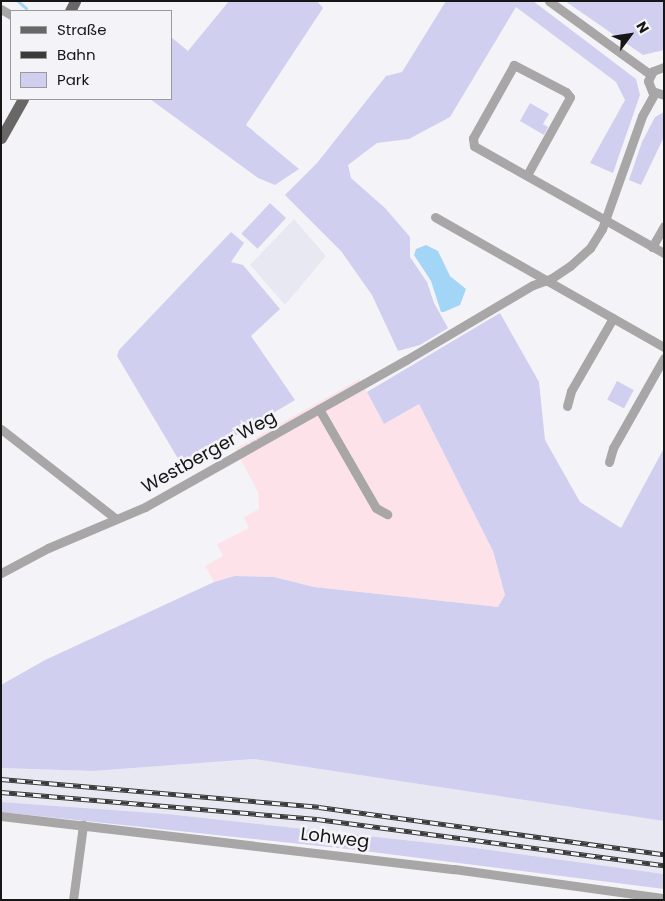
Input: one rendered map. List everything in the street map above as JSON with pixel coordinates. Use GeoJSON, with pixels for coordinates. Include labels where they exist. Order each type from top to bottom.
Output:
{"type":"FeatureCollection","features":[{"type":"Feature","properties":{"kind":"main road"},"geometry":{"type":"LineString","coordinates":[[1,138],[21,100]]}},
{"type":"Feature","properties":{"kind":"street"},"geometry":{"type":"LineString","coordinates":[[549,1],[650,74]]}},
{"type":"Feature","properties":{"kind":"street"},"geometry":{"type":"LineString","coordinates":[[527,174],[570,97],[566,92],[514,66],[472,142],[605,220],[664,253]]}},
{"type":"Feature","properties":{"kind":"street"},"geometry":{"type":"LineString","coordinates":[[650,74],[664,67]]}},
{"type":"Feature","properties":{"kind":"street"},"geometry":{"type":"LineString","coordinates":[[650,74],[649,84],[660,94]]}},
{"type":"Feature","properties":{"kind":"street","name":"Westberger Weg"},"geometry":{"type":"LineString","coordinates":[[1,573],[115,518],[145,507],[570,266],[588,251],[605,220],[642,116],[660,94]]}},
{"type":"Feature","properties":{"kind":"street"},"geometry":{"type":"LineString","coordinates":[[436,217],[664,347]]}},
{"type":"Feature","properties":{"kind":"street"},"geometry":{"type":"LineString","coordinates":[[652,247],[664,226]]}},
{"type":"Feature","properties":{"kind":"street"},"geometry":{"type":"LineString","coordinates":[[568,406],[571,391],[613,318]]}},
{"type":"Feature","properties":{"kind":"street"},"geometry":{"type":"LineString","coordinates":[[610,462],[613,448],[664,358]]}},
{"type":"Feature","properties":{"kind":"street"},"geometry":{"type":"LineString","coordinates":[[318,410],[376,508],[387,514]]}},
{"type":"Feature","properties":{"kind":"street"},"geometry":{"type":"LineString","coordinates":[[1,429],[115,518]]}},
{"type":"Feature","properties":{"kind":"street","name":"Lohweg"},"geometry":{"type":"LineString","coordinates":[[1,816],[454,869],[664,898]]}},
{"type":"Feature","properties":{"kind":"street"},"geometry":{"type":"LineString","coordinates":[[73,900],[83,825]]}},
{"type":"Feature","properties":{"kind":"shaded area"},"geometry":{"type":"Polygon","coordinates":[[[294,219],[326,256],[285,305],[250,265],[294,219]]]}},
{"type":"Feature","properties":{"kind":"shaded area"},"geometry":{"type":"Polygon","coordinates":[[[426,245],[438,251],[450,276],[466,289],[460,305],[444,312],[441,312],[431,281],[414,255],[416,249],[426,245]]]}},
{"type":"Feature","properties":{"kind":"shaded area"},"geometry":{"type":"Polygon","coordinates":[[[360,379],[384,424],[419,404],[493,551],[505,595],[498,607],[314,587],[274,577],[235,576],[214,582],[205,566],[223,556],[217,544],[249,528],[244,517],[259,509],[258,492],[235,449],[360,379]]]}},
{"type":"Feature","properties":{"kind":"shaded area"},"geometry":{"type":"Polygon","coordinates":[[[254,759],[664,821],[664,874],[468,847],[168,814],[1,802],[1,768],[93,771],[254,759]]]}},
{"type":"Feature","properties":{"kind":"green space"},"geometry":{"type":"Polygon","coordinates":[[[229,1],[317,1],[323,8],[246,125],[299,169],[275,185],[258,178],[151,100],[172,100],[172,38],[188,51],[229,1]]]}},
{"type":"Feature","properties":{"kind":"green space"},"geometry":{"type":"Polygon","coordinates":[[[446,1],[533,1],[636,79],[640,95],[613,173],[590,163],[625,100],[616,82],[516,7],[450,117],[409,139],[377,143],[348,165],[351,178],[385,208],[410,237],[410,257],[427,282],[434,303],[448,328],[420,345],[398,351],[372,295],[341,251],[285,195],[317,163],[386,76],[402,72],[446,1]]]}},
{"type":"Feature","properties":{"kind":"green space"},"geometry":{"type":"Polygon","coordinates":[[[565,1],[664,1],[664,50],[643,55],[565,1]]]}},
{"type":"Feature","properties":{"kind":"green space"},"geometry":{"type":"Polygon","coordinates":[[[530,103],[549,114],[543,124],[548,127],[544,135],[520,121],[530,103]]]}},
{"type":"Feature","properties":{"kind":"green space"},"geometry":{"type":"Polygon","coordinates":[[[664,112],[664,137],[641,185],[629,180],[642,142],[655,117],[664,112]]]}},
{"type":"Feature","properties":{"kind":"green space"},"geometry":{"type":"Polygon","coordinates":[[[270,203],[286,218],[257,249],[241,234],[270,203]]]}},
{"type":"Feature","properties":{"kind":"green space"},"geometry":{"type":"Polygon","coordinates":[[[231,232],[244,243],[231,262],[243,265],[280,309],[251,336],[295,400],[183,467],[117,356],[119,350],[231,232]]]}},
{"type":"Feature","properties":{"kind":"green space"},"geometry":{"type":"Polygon","coordinates":[[[500,313],[539,382],[545,440],[580,502],[621,528],[664,448],[664,821],[254,759],[93,771],[1,768],[1,685],[45,660],[214,582],[235,576],[274,577],[314,587],[498,607],[505,595],[493,551],[419,404],[384,424],[367,392],[500,313]]]}},
{"type":"Feature","properties":{"kind":"green space"},"geometry":{"type":"Polygon","coordinates":[[[617,381],[634,390],[624,408],[607,400],[617,381]]]}},
{"type":"Feature","properties":{"kind":"green space"},"geometry":{"type":"Polygon","coordinates":[[[1,802],[168,814],[468,847],[664,874],[664,889],[348,849],[1,812],[1,802]]]}},
{"type":"Feature","properties":{"kind":"waterway"},"geometry":{"type":"LineString","coordinates":[[18,1],[26,8]]}},
{"type":"Feature","properties":{"kind":"railway"},"geometry":{"type":"LineString","coordinates":[[1,779],[319,807],[664,854]]}},
{"type":"Feature","properties":{"kind":"railway"},"geometry":{"type":"LineString","coordinates":[[1,792],[317,819],[664,865]]}}]}
